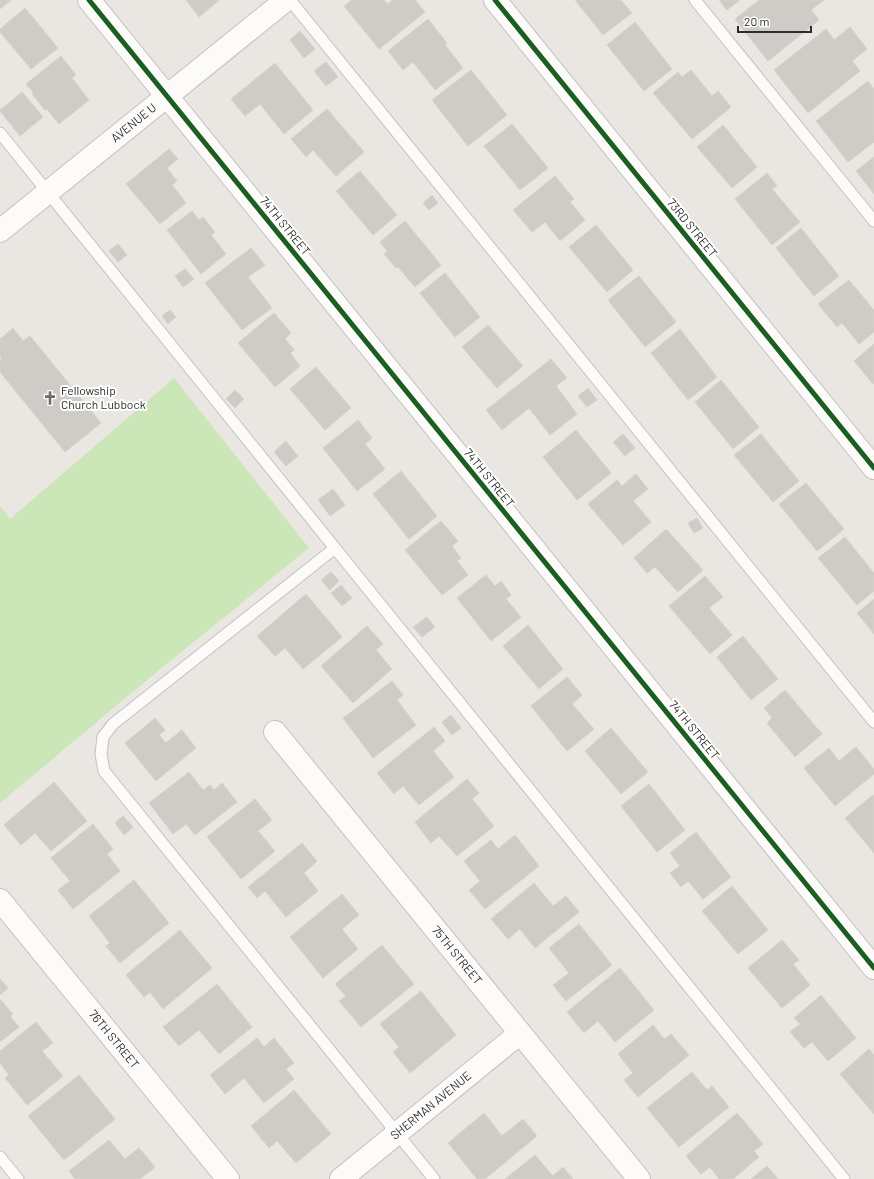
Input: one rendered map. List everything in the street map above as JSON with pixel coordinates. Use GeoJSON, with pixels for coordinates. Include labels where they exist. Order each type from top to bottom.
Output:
{"type":"FeatureCollection","features":[{"type":"Feature","properties":{"kind":"street","name":"74TH STREET"},"geometry":{"type":"LineString","coordinates":[[89,0],[874,968]]}},
{"type":"Feature","properties":{"kind":"street","name":"AVENUE U"},"geometry":{"type":"LineString","coordinates":[[0,231],[286,0]]}},
{"type":"Feature","properties":{"kind":"street","name":"73RD STREET"},"geometry":{"type":"LineString","coordinates":[[495,0],[874,468]]}},
{"type":"Feature","properties":{"kind":"street","name":"75TH STREET"},"geometry":{"type":"LineString","coordinates":[[275,732],[639,1179]]}},
{"type":"Feature","properties":{"kind":"street","name":"76TH STREET"},"geometry":{"type":"LineString","coordinates":[[0,900],[228,1179]]}},
{"type":"Feature","properties":{"kind":"street","name":"SHERMAN AVENUE"},"geometry":{"type":"LineString","coordinates":[[341,1179],[520,1033]]}},
{"type":"Feature","properties":{"kind":"lane"},"geometry":{"type":"LineString","coordinates":[[290,0],[874,722]]}},
{"type":"Feature","properties":{"kind":"lane"},"geometry":{"type":"LineString","coordinates":[[695,0],[874,221]]}},
{"type":"Feature","properties":{"kind":"lane"},"geometry":{"type":"LineString","coordinates":[[0,133],[844,1179]]}},
{"type":"Feature","properties":{"kind":"lane"},"geometry":{"type":"LineString","coordinates":[[335,548],[113,724],[103,737],[101,754],[104,771],[434,1179]]}},
{"type":"Feature","properties":{"kind":"lane"},"geometry":{"type":"LineString","coordinates":[[0,1157],[18,1179]]}},
{"type":"Feature","properties":{"kind":"green space"},"geometry":{"type":"Polygon","coordinates":[[[174,378],[309,548],[147,680],[0,803],[0,506],[10,519],[174,378]]]}},
{"type":"Feature","properties":{"kind":"building"},"geometry":{"type":"Polygon","coordinates":[[[0,0],[11,0],[0,9],[0,0]]]}},
{"type":"Feature","properties":{"kind":"building"},"geometry":{"type":"Polygon","coordinates":[[[186,0],[219,0],[199,17],[186,0]]]}},
{"type":"Feature","properties":{"kind":"building"},"geometry":{"type":"Polygon","coordinates":[[[352,0],[384,0],[387,4],[393,0],[415,0],[425,12],[379,49],[344,6],[352,0]]]}},
{"type":"Feature","properties":{"kind":"building"},"geometry":{"type":"Polygon","coordinates":[[[575,0],[621,0],[632,13],[603,35],[575,0]]]}},
{"type":"Feature","properties":{"kind":"building"},"geometry":{"type":"Polygon","coordinates":[[[719,0],[740,0],[727,10],[719,0]]]}},
{"type":"Feature","properties":{"kind":"building"},"geometry":{"type":"Polygon","coordinates":[[[759,0],[824,0],[811,10],[819,20],[768,61],[735,19],[759,0]]]}},
{"type":"Feature","properties":{"kind":"building"},"geometry":{"type":"Polygon","coordinates":[[[25,8],[58,48],[31,69],[0,32],[0,29],[25,8]]]}},
{"type":"Feature","properties":{"kind":"building"},"geometry":{"type":"Polygon","coordinates":[[[428,19],[447,43],[445,45],[463,68],[435,90],[413,62],[403,70],[388,51],[428,19]]]}},
{"type":"Feature","properties":{"kind":"building"},"geometry":{"type":"Polygon","coordinates":[[[635,22],[672,69],[644,91],[607,45],[635,22]]]}},
{"type":"Feature","properties":{"kind":"building"},"geometry":{"type":"Polygon","coordinates":[[[850,27],[867,49],[852,61],[860,71],[808,113],[774,70],[826,29],[834,40],[850,27]]]}},
{"type":"Feature","properties":{"kind":"building"},"geometry":{"type":"Polygon","coordinates":[[[300,31],[315,49],[304,58],[290,40],[300,31]]]}},
{"type":"Feature","properties":{"kind":"building"},"geometry":{"type":"Polygon","coordinates":[[[61,56],[76,75],[72,78],[89,100],[59,124],[47,109],[45,110],[26,84],[61,56]]]}},
{"type":"Feature","properties":{"kind":"building"},"geometry":{"type":"Polygon","coordinates":[[[326,62],[338,77],[326,86],[314,71],[326,62]]]}},
{"type":"Feature","properties":{"kind":"building"},"geometry":{"type":"Polygon","coordinates":[[[275,63],[313,110],[284,134],[260,104],[245,116],[231,99],[275,63]]]}},
{"type":"Feature","properties":{"kind":"building"},"geometry":{"type":"Polygon","coordinates":[[[471,70],[507,115],[468,146],[432,100],[471,70]]]}},
{"type":"Feature","properties":{"kind":"building"},"geometry":{"type":"Polygon","coordinates":[[[691,70],[712,96],[718,91],[731,107],[692,139],[653,93],[678,72],[682,77],[691,70]]]}},
{"type":"Feature","properties":{"kind":"building"},"geometry":{"type":"Polygon","coordinates":[[[868,81],[874,89],[874,142],[848,162],[816,121],[868,81]]]}},
{"type":"Feature","properties":{"kind":"building"},"geometry":{"type":"Polygon","coordinates":[[[22,92],[43,117],[20,136],[0,110],[22,92]]]}},
{"type":"Feature","properties":{"kind":"building"},"geometry":{"type":"Polygon","coordinates":[[[327,109],[364,152],[336,176],[313,150],[306,157],[291,139],[327,109]]]}},
{"type":"Feature","properties":{"kind":"building"},"geometry":{"type":"Polygon","coordinates":[[[512,124],[548,168],[520,190],[484,146],[512,124]]]}},
{"type":"Feature","properties":{"kind":"building"},"geometry":{"type":"Polygon","coordinates":[[[723,125],[757,167],[732,188],[697,147],[723,125]]]}},
{"type":"Feature","properties":{"kind":"building"},"geometry":{"type":"Polygon","coordinates":[[[169,149],[178,159],[167,168],[177,181],[172,185],[186,203],[160,224],[126,184],[169,149]]]}},
{"type":"Feature","properties":{"kind":"building"},"geometry":{"type":"Polygon","coordinates":[[[874,157],[874,194],[856,171],[874,157]]]}},
{"type":"Feature","properties":{"kind":"building"},"geometry":{"type":"Polygon","coordinates":[[[360,171],[397,215],[373,235],[336,191],[360,171]]]}},
{"type":"Feature","properties":{"kind":"building"},"geometry":{"type":"Polygon","coordinates":[[[767,173],[777,186],[772,189],[800,222],[772,245],[735,199],[767,173]]]}},
{"type":"Feature","properties":{"kind":"building"},"geometry":{"type":"Polygon","coordinates":[[[555,176],[574,199],[570,202],[585,220],[560,241],[545,222],[532,232],[513,210],[555,176]]]}},
{"type":"Feature","properties":{"kind":"building"},"geometry":{"type":"Polygon","coordinates":[[[432,195],[438,203],[429,210],[423,203],[432,195]]]}},
{"type":"Feature","properties":{"kind":"building"},"geometry":{"type":"Polygon","coordinates":[[[192,211],[199,220],[203,217],[215,232],[211,235],[226,254],[201,274],[167,230],[192,211]]]}},
{"type":"Feature","properties":{"kind":"building"},"geometry":{"type":"Polygon","coordinates":[[[405,221],[441,265],[415,287],[398,267],[396,268],[384,254],[387,251],[380,242],[405,221]]]}},
{"type":"Feature","properties":{"kind":"building"},"geometry":{"type":"Polygon","coordinates":[[[596,225],[633,270],[607,292],[569,247],[596,225]]]}},
{"type":"Feature","properties":{"kind":"building"},"geometry":{"type":"Polygon","coordinates":[[[801,228],[839,276],[814,296],[776,248],[801,228]]]}},
{"type":"Feature","properties":{"kind":"building"},"geometry":{"type":"Polygon","coordinates":[[[118,244],[127,255],[118,262],[109,251],[118,244]]]}},
{"type":"Feature","properties":{"kind":"building"},"geometry":{"type":"Polygon","coordinates":[[[251,248],[265,265],[248,277],[272,308],[242,330],[205,283],[251,248]]]}},
{"type":"Feature","properties":{"kind":"building"},"geometry":{"type":"Polygon","coordinates":[[[185,269],[194,279],[183,287],[175,276],[185,269]]]}},
{"type":"Feature","properties":{"kind":"building"},"geometry":{"type":"Polygon","coordinates":[[[445,273],[480,317],[455,337],[420,293],[445,273]]]}},
{"type":"Feature","properties":{"kind":"building"},"geometry":{"type":"Polygon","coordinates":[[[639,276],[676,322],[645,347],[608,300],[639,276]]]}},
{"type":"Feature","properties":{"kind":"building"},"geometry":{"type":"Polygon","coordinates":[[[849,280],[874,310],[874,332],[859,344],[842,323],[837,327],[818,304],[849,280]]]}},
{"type":"Feature","properties":{"kind":"building"},"geometry":{"type":"Polygon","coordinates":[[[170,310],[176,317],[168,324],[162,316],[170,310]]]}},
{"type":"Feature","properties":{"kind":"building"},"geometry":{"type":"Polygon","coordinates":[[[274,313],[291,333],[285,339],[294,350],[290,353],[300,366],[275,387],[238,343],[274,313]]]}},
{"type":"Feature","properties":{"kind":"building"},"geometry":{"type":"Polygon","coordinates":[[[488,325],[523,366],[497,388],[462,347],[488,325]]]}},
{"type":"Feature","properties":{"kind":"building","name":"Fellowship Church Lubbock"},"geometry":{"type":"Polygon","coordinates":[[[13,328],[23,341],[30,336],[101,423],[65,452],[0,372],[0,360],[2,359],[0,356],[0,339],[13,328]]]}},
{"type":"Feature","properties":{"kind":"building"},"geometry":{"type":"Polygon","coordinates":[[[680,329],[717,377],[688,400],[651,353],[680,329]]]}},
{"type":"Feature","properties":{"kind":"building"},"geometry":{"type":"Polygon","coordinates":[[[874,344],[874,382],[873,384],[854,361],[874,344]]]}},
{"type":"Feature","properties":{"kind":"building"},"geometry":{"type":"Polygon","coordinates":[[[551,359],[567,378],[556,386],[577,414],[550,435],[529,408],[502,430],[486,410],[551,359]]]}},
{"type":"Feature","properties":{"kind":"building"},"geometry":{"type":"Polygon","coordinates":[[[316,367],[351,408],[325,430],[290,389],[316,367]]]}},
{"type":"Feature","properties":{"kind":"building"},"geometry":{"type":"Polygon","coordinates":[[[721,380],[759,427],[733,449],[695,402],[721,380]]]}},
{"type":"Feature","properties":{"kind":"building"},"geometry":{"type":"Polygon","coordinates":[[[588,388],[597,400],[587,407],[578,396],[588,388]]]}},
{"type":"Feature","properties":{"kind":"building"},"geometry":{"type":"Polygon","coordinates":[[[235,390],[244,399],[235,408],[226,399],[235,390]]]}},
{"type":"Feature","properties":{"kind":"building"},"geometry":{"type":"Polygon","coordinates":[[[358,420],[372,438],[365,444],[385,469],[357,491],[323,448],[358,420]]]}},
{"type":"Feature","properties":{"kind":"building"},"geometry":{"type":"Polygon","coordinates":[[[576,430],[611,473],[577,500],[543,457],[576,430]]]}},
{"type":"Feature","properties":{"kind":"building"},"geometry":{"type":"Polygon","coordinates":[[[623,434],[635,448],[625,456],[613,442],[623,434]]]}},
{"type":"Feature","properties":{"kind":"building"},"geometry":{"type":"Polygon","coordinates":[[[761,434],[799,481],[773,502],[734,455],[761,434]]]}},
{"type":"Feature","properties":{"kind":"building"},"geometry":{"type":"Polygon","coordinates":[[[286,441],[298,456],[286,466],[274,452],[286,441]]]}},
{"type":"Feature","properties":{"kind":"building"},"geometry":{"type":"Polygon","coordinates":[[[401,471],[437,516],[409,539],[373,494],[401,471]]]}},
{"type":"Feature","properties":{"kind":"building"},"geometry":{"type":"Polygon","coordinates":[[[636,474],[648,489],[633,501],[651,522],[623,545],[588,504],[617,480],[622,486],[636,474]]]}},
{"type":"Feature","properties":{"kind":"building"},"geometry":{"type":"Polygon","coordinates":[[[806,483],[844,529],[817,551],[779,504],[806,483]]]}},
{"type":"Feature","properties":{"kind":"building"},"geometry":{"type":"Polygon","coordinates":[[[333,489],[345,505],[330,516],[318,500],[333,489]]]}},
{"type":"Feature","properties":{"kind":"building"},"geometry":{"type":"Polygon","coordinates":[[[697,518],[703,528],[694,533],[688,523],[697,518]]]}},
{"type":"Feature","properties":{"kind":"building"},"geometry":{"type":"Polygon","coordinates":[[[441,521],[458,541],[452,546],[461,558],[457,561],[468,575],[442,595],[405,550],[441,521]]]}},
{"type":"Feature","properties":{"kind":"building"},"geometry":{"type":"Polygon","coordinates":[[[666,529],[703,570],[678,592],[655,567],[647,573],[634,558],[666,529]]]}},
{"type":"Feature","properties":{"kind":"building"},"geometry":{"type":"Polygon","coordinates":[[[845,537],[874,573],[874,591],[857,605],[818,558],[845,537]]]}},
{"type":"Feature","properties":{"kind":"building"},"geometry":{"type":"Polygon","coordinates":[[[331,572],[339,581],[330,590],[321,580],[331,572]]]}},
{"type":"Feature","properties":{"kind":"building"},"geometry":{"type":"Polygon","coordinates":[[[486,575],[495,586],[501,581],[511,595],[506,599],[521,617],[491,641],[457,598],[486,575]]]}},
{"type":"Feature","properties":{"kind":"building"},"geometry":{"type":"Polygon","coordinates":[[[705,576],[723,597],[709,608],[732,635],[710,654],[669,606],[705,576]]]}},
{"type":"Feature","properties":{"kind":"building"},"geometry":{"type":"Polygon","coordinates":[[[341,585],[352,598],[342,606],[331,593],[341,585]]]}},
{"type":"Feature","properties":{"kind":"building"},"geometry":{"type":"Polygon","coordinates":[[[306,594],[342,637],[303,669],[285,648],[275,656],[257,636],[306,594]]]}},
{"type":"Feature","properties":{"kind":"building"},"geometry":{"type":"Polygon","coordinates":[[[874,599],[874,634],[857,613],[874,599]]]}},
{"type":"Feature","properties":{"kind":"building"},"geometry":{"type":"Polygon","coordinates":[[[427,617],[435,627],[422,637],[413,627],[427,617]]]}},
{"type":"Feature","properties":{"kind":"building"},"geometry":{"type":"Polygon","coordinates":[[[528,625],[563,669],[539,689],[503,646],[528,625]]]}},
{"type":"Feature","properties":{"kind":"building"},"geometry":{"type":"Polygon","coordinates":[[[367,626],[383,644],[376,650],[392,669],[353,703],[321,666],[367,626]]]}},
{"type":"Feature","properties":{"kind":"building"},"geometry":{"type":"Polygon","coordinates":[[[743,636],[778,679],[751,700],[717,657],[743,636]]]}},
{"type":"Feature","properties":{"kind":"building"},"geometry":{"type":"Polygon","coordinates":[[[567,677],[582,695],[572,704],[594,729],[567,751],[531,706],[567,677]]]}},
{"type":"Feature","properties":{"kind":"building"},"geometry":{"type":"Polygon","coordinates":[[[392,681],[403,695],[397,700],[416,725],[373,758],[343,718],[392,681]]]}},
{"type":"Feature","properties":{"kind":"building"},"geometry":{"type":"Polygon","coordinates":[[[785,690],[822,734],[795,757],[767,723],[772,718],[764,708],[785,690]]]}},
{"type":"Feature","properties":{"kind":"building"},"geometry":{"type":"Polygon","coordinates":[[[451,715],[461,728],[452,735],[442,722],[451,715]]]}},
{"type":"Feature","properties":{"kind":"building"},"geometry":{"type":"Polygon","coordinates":[[[155,718],[165,730],[159,735],[166,743],[182,730],[196,748],[156,781],[125,743],[155,718]]]}},
{"type":"Feature","properties":{"kind":"building"},"geometry":{"type":"Polygon","coordinates":[[[434,727],[445,741],[433,751],[454,777],[419,805],[403,786],[394,794],[377,773],[434,727]]]}},
{"type":"Feature","properties":{"kind":"building"},"geometry":{"type":"Polygon","coordinates":[[[611,728],[648,772],[621,794],[585,751],[611,728]]]}},
{"type":"Feature","properties":{"kind":"building"},"geometry":{"type":"Polygon","coordinates":[[[856,747],[874,769],[874,774],[835,806],[804,768],[829,748],[839,761],[856,747]]]}},
{"type":"Feature","properties":{"kind":"building"},"geometry":{"type":"Polygon","coordinates":[[[189,772],[203,790],[210,785],[214,790],[222,783],[237,802],[195,835],[186,824],[173,834],[149,803],[189,772]]]}},
{"type":"Feature","properties":{"kind":"building"},"geometry":{"type":"Polygon","coordinates":[[[467,779],[479,793],[472,799],[494,826],[457,856],[439,836],[431,843],[415,822],[467,779]]]}},
{"type":"Feature","properties":{"kind":"building"},"geometry":{"type":"Polygon","coordinates":[[[54,782],[87,821],[51,851],[35,833],[21,845],[4,825],[54,782]]]}},
{"type":"Feature","properties":{"kind":"building"},"geometry":{"type":"Polygon","coordinates":[[[649,784],[685,830],[657,852],[621,806],[649,784]]]}},
{"type":"Feature","properties":{"kind":"building"},"geometry":{"type":"Polygon","coordinates":[[[873,795],[874,796],[874,853],[845,818],[873,795]]]}},
{"type":"Feature","properties":{"kind":"building"},"geometry":{"type":"Polygon","coordinates":[[[255,799],[272,820],[258,831],[275,851],[241,879],[207,837],[255,799]]]}},
{"type":"Feature","properties":{"kind":"building"},"geometry":{"type":"Polygon","coordinates":[[[123,816],[133,827],[124,835],[115,823],[123,816]]]}},
{"type":"Feature","properties":{"kind":"building"},"geometry":{"type":"Polygon","coordinates":[[[93,824],[113,849],[107,854],[120,871],[73,909],[58,890],[70,881],[51,858],[93,824]]]}},
{"type":"Feature","properties":{"kind":"building"},"geometry":{"type":"Polygon","coordinates":[[[696,832],[731,877],[703,899],[688,881],[681,887],[670,873],[680,866],[670,853],[696,832]]]}},
{"type":"Feature","properties":{"kind":"building"},"geometry":{"type":"Polygon","coordinates":[[[515,835],[539,866],[485,909],[469,890],[480,881],[464,861],[491,840],[498,849],[515,835]]]}},
{"type":"Feature","properties":{"kind":"building"},"geometry":{"type":"Polygon","coordinates":[[[302,843],[317,861],[304,873],[318,891],[286,917],[265,891],[257,898],[248,887],[302,843]]]}},
{"type":"Feature","properties":{"kind":"building"},"geometry":{"type":"Polygon","coordinates":[[[134,880],[169,923],[120,963],[106,946],[110,943],[89,916],[134,880]]]}},
{"type":"Feature","properties":{"kind":"building"},"geometry":{"type":"Polygon","coordinates":[[[534,883],[553,906],[566,896],[579,912],[535,948],[520,929],[508,939],[491,919],[534,883]]]}},
{"type":"Feature","properties":{"kind":"building"},"geometry":{"type":"Polygon","coordinates":[[[732,886],[768,930],[738,954],[702,911],[732,886]]]}},
{"type":"Feature","properties":{"kind":"building"},"geometry":{"type":"Polygon","coordinates":[[[342,894],[359,915],[342,929],[358,949],[323,978],[290,937],[342,894]]]}},
{"type":"Feature","properties":{"kind":"building"},"geometry":{"type":"Polygon","coordinates":[[[579,924],[612,965],[566,1001],[553,985],[569,973],[549,948],[579,924]]]}},
{"type":"Feature","properties":{"kind":"building"},"geometry":{"type":"Polygon","coordinates":[[[180,930],[212,968],[163,1009],[150,992],[144,997],[126,975],[180,930]]]}},
{"type":"Feature","properties":{"kind":"building"},"geometry":{"type":"Polygon","coordinates":[[[782,940],[799,960],[793,964],[810,985],[782,1008],[748,968],[782,940]]]}},
{"type":"Feature","properties":{"kind":"building"},"geometry":{"type":"Polygon","coordinates":[[[382,945],[414,984],[361,1027],[339,1001],[346,996],[335,984],[382,945]]]}},
{"type":"Feature","properties":{"kind":"building"},"geometry":{"type":"Polygon","coordinates":[[[620,968],[654,1010],[615,1042],[598,1021],[584,1033],[567,1012],[620,968]]]}},
{"type":"Feature","properties":{"kind":"building"},"geometry":{"type":"Polygon","coordinates":[[[0,979],[8,988],[0,995],[0,979]]]}},
{"type":"Feature","properties":{"kind":"building"},"geometry":{"type":"Polygon","coordinates":[[[217,984],[252,1027],[219,1054],[199,1030],[179,1046],[163,1027],[217,984]]]}},
{"type":"Feature","properties":{"kind":"building"},"geometry":{"type":"Polygon","coordinates":[[[421,991],[456,1035],[410,1073],[393,1052],[399,1047],[380,1024],[421,991]]]}},
{"type":"Feature","properties":{"kind":"building"},"geometry":{"type":"Polygon","coordinates":[[[821,995],[856,1038],[828,1061],[812,1042],[804,1048],[790,1032],[800,1024],[794,1018],[821,995]]]}},
{"type":"Feature","properties":{"kind":"building"},"geometry":{"type":"Polygon","coordinates":[[[0,999],[13,1014],[10,1016],[19,1027],[0,1042],[0,999]]]}},
{"type":"Feature","properties":{"kind":"building"},"geometry":{"type":"Polygon","coordinates":[[[36,1022],[53,1043],[42,1051],[63,1076],[27,1105],[5,1078],[9,1075],[0,1063],[0,1051],[36,1022]]]}},
{"type":"Feature","properties":{"kind":"building"},"geometry":{"type":"Polygon","coordinates":[[[653,1025],[664,1039],[671,1034],[689,1055],[638,1097],[624,1080],[633,1073],[618,1054],[653,1025]]]}},
{"type":"Feature","properties":{"kind":"building"},"geometry":{"type":"Polygon","coordinates":[[[257,1038],[264,1047],[274,1038],[294,1063],[286,1069],[294,1079],[264,1103],[244,1078],[225,1094],[210,1075],[257,1038]]]}},
{"type":"Feature","properties":{"kind":"building"},"geometry":{"type":"Polygon","coordinates":[[[869,1049],[874,1055],[874,1114],[840,1074],[869,1049]]]}},
{"type":"Feature","properties":{"kind":"building"},"geometry":{"type":"Polygon","coordinates":[[[692,1072],[707,1090],[712,1086],[729,1107],[679,1147],[647,1108],[692,1072]]]}},
{"type":"Feature","properties":{"kind":"building"},"geometry":{"type":"Polygon","coordinates":[[[79,1075],[115,1119],[64,1160],[28,1116],[79,1075]]]}},
{"type":"Feature","properties":{"kind":"building"},"geometry":{"type":"Polygon","coordinates":[[[294,1090],[331,1134],[296,1163],[277,1141],[269,1148],[251,1126],[294,1090]]]}},
{"type":"Feature","properties":{"kind":"building"},"geometry":{"type":"Polygon","coordinates":[[[484,1113],[502,1136],[523,1119],[537,1136],[485,1179],[477,1179],[448,1143],[484,1113]]]}},
{"type":"Feature","properties":{"kind":"building"},"geometry":{"type":"Polygon","coordinates":[[[737,1113],[763,1144],[754,1151],[759,1157],[733,1179],[719,1179],[710,1167],[701,1174],[686,1156],[737,1113]]]}},
{"type":"Feature","properties":{"kind":"building"},"geometry":{"type":"Polygon","coordinates":[[[109,1140],[125,1159],[139,1148],[155,1167],[140,1179],[75,1179],[69,1171],[109,1140]]]}},
{"type":"Feature","properties":{"kind":"building"},"geometry":{"type":"Polygon","coordinates":[[[535,1155],[553,1176],[563,1167],[573,1179],[505,1179],[535,1155]]]}},
{"type":"Feature","properties":{"kind":"building"},"geometry":{"type":"Polygon","coordinates":[[[767,1166],[778,1179],[751,1179],[767,1166]]]}},
{"type":"Feature","properties":{"kind":"cycle path"},"geometry":{"type":"LineString","coordinates":[[89,0],[874,968]]}},
{"type":"Feature","properties":{"kind":"cycle path"},"geometry":{"type":"LineString","coordinates":[[495,0],[874,468]]}},
{"type":"Feature","properties":{"kind":"place","name":"Fellowship Church Lubbock"},"geometry":{"type":"Point","coordinates":[50,398]}}]}
